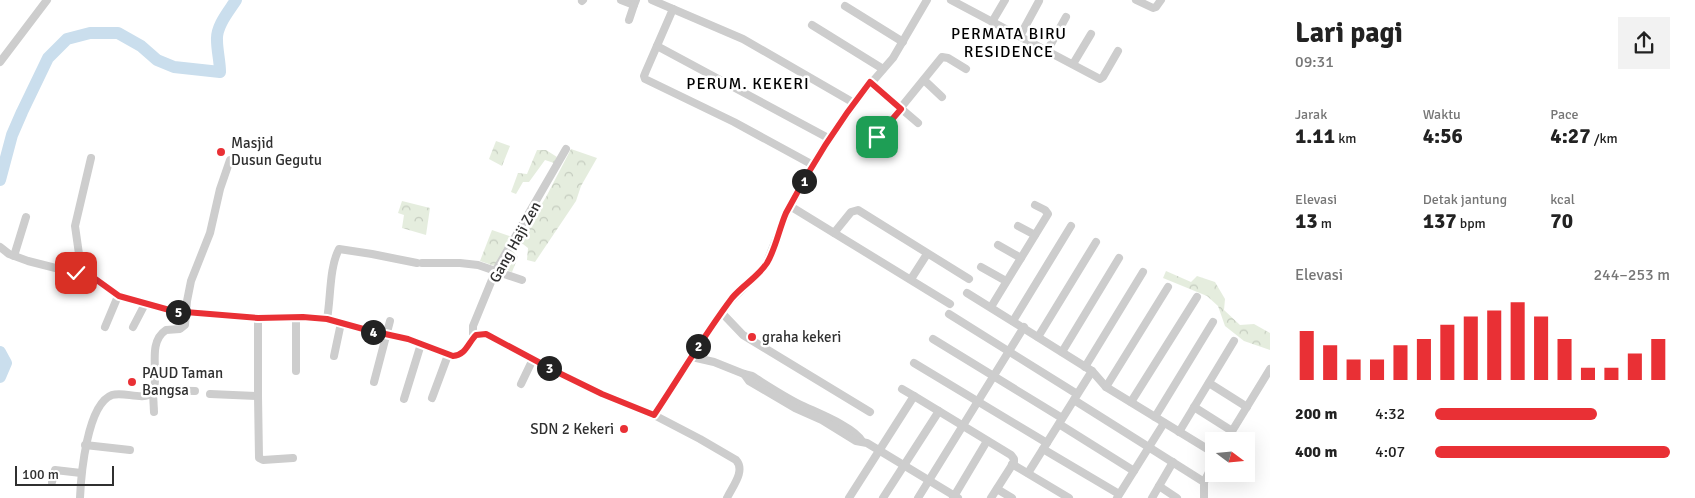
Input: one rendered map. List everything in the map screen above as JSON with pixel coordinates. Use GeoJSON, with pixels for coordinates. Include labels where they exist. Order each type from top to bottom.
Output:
{"type":"FeatureCollection","features":[{"type":"Feature","properties":{"kind":"street"},"geometry":{"type":"LineString","coordinates":[[0,62],[47,0]]}},
{"type":"Feature","properties":{"kind":"street"},"geometry":{"type":"LineString","coordinates":[[621,0],[635,2],[629,20]]}},
{"type":"Feature","properties":{"kind":"street"},"geometry":{"type":"LineString","coordinates":[[652,0],[743,39],[854,103]]}},
{"type":"Feature","properties":{"kind":"street"},"geometry":{"type":"LineString","coordinates":[[654,415],[722,313],[739,291],[759,273],[767,262],[790,206],[813,165],[854,103],[870,82],[893,58],[927,0]]}},
{"type":"Feature","properties":{"kind":"street"},"geometry":{"type":"LineString","coordinates":[[951,0],[968,4],[992,22],[1101,79],[1118,51]]}},
{"type":"Feature","properties":{"kind":"street"},"geometry":{"type":"LineString","coordinates":[[992,22],[1005,0]]}},
{"type":"Feature","properties":{"kind":"street"},"geometry":{"type":"LineString","coordinates":[[1136,0],[1153,8],[1162,0]]}},
{"type":"Feature","properties":{"kind":"street"},"geometry":{"type":"LineString","coordinates":[[1020,36],[1039,1]]}},
{"type":"Feature","properties":{"kind":"street"},"geometry":{"type":"LineString","coordinates":[[845,6],[903,42]]}},
{"type":"Feature","properties":{"kind":"street"},"geometry":{"type":"LineString","coordinates":[[673,9],[644,76],[647,81],[734,122],[813,165]]}},
{"type":"Feature","properties":{"kind":"street"},"geometry":{"type":"LineString","coordinates":[[1047,51],[1066,17]]}},
{"type":"Feature","properties":{"kind":"street"},"geometry":{"type":"LineString","coordinates":[[812,25],[883,69]]}},
{"type":"Feature","properties":{"kind":"street"},"geometry":{"type":"LineString","coordinates":[[1073,64],[1091,34]]}},
{"type":"Feature","properties":{"kind":"street"},"geometry":{"type":"LineString","coordinates":[[657,46],[830,139]]}},
{"type":"Feature","properties":{"kind":"street"},"geometry":{"type":"LineString","coordinates":[[877,137],[942,57],[948,58],[966,69]]}},
{"type":"Feature","properties":{"kind":"street"},"geometry":{"type":"LineString","coordinates":[[924,80],[942,96]]}},
{"type":"Feature","properties":{"kind":"street"},"geometry":{"type":"LineString","coordinates":[[870,82],[918,123]]}},
{"type":"Feature","properties":{"kind":"street","name":"Gang Haji Zen"},"geometry":{"type":"LineString","coordinates":[[473,337],[473,326],[496,270],[566,149]]}},
{"type":"Feature","properties":{"kind":"street"},"geometry":{"type":"LineString","coordinates":[[82,275],[74,226],[91,158]]}},
{"type":"Feature","properties":{"kind":"street"},"geometry":{"type":"LineString","coordinates":[[154,412],[154,362],[159,338],[166,330],[183,327],[186,321],[185,313],[191,281],[210,233],[220,189],[230,160]]}},
{"type":"Feature","properties":{"kind":"street"},"geometry":{"type":"LineString","coordinates":[[990,307],[1048,214],[1035,204]]}},
{"type":"Feature","properties":{"kind":"street"},"geometry":{"type":"LineString","coordinates":[[790,206],[950,304]]}},
{"type":"Feature","properties":{"kind":"street"},"geometry":{"type":"LineString","coordinates":[[834,233],[852,212],[858,210],[968,279]]}},
{"type":"Feature","properties":{"kind":"street"},"geometry":{"type":"LineString","coordinates":[[14,256],[26,216]]}},
{"type":"Feature","properties":{"kind":"street"},"geometry":{"type":"LineString","coordinates":[[1018,226],[1035,235]]}},
{"type":"Feature","properties":{"kind":"street"},"geometry":{"type":"LineString","coordinates":[[1013,321],[1071,226]]}},
{"type":"Feature","properties":{"kind":"street"},"geometry":{"type":"LineString","coordinates":[[1038,337],[1096,242]]}},
{"type":"Feature","properties":{"kind":"street"},"geometry":{"type":"LineString","coordinates":[[998,245],[1021,258]]}},
{"type":"Feature","properties":{"kind":"street"},"geometry":{"type":"LineString","coordinates":[[0,248],[14,256],[99,281],[118,296],[185,313],[258,318],[296,317],[327,319],[408,339],[455,356],[460,355],[473,337],[479,334],[486,334],[602,394],[654,415],[700,439],[739,464],[739,474],[727,498]]}},
{"type":"Feature","properties":{"kind":"street"},"geometry":{"type":"LineString","coordinates":[[327,319],[338,250],[419,263],[460,262],[496,270],[522,280]]}},
{"type":"Feature","properties":{"kind":"street"},"geometry":{"type":"LineString","coordinates":[[910,279],[927,254]]}},
{"type":"Feature","properties":{"kind":"street"},"geometry":{"type":"LineString","coordinates":[[1062,352],[1119,258]]}},
{"type":"Feature","properties":{"kind":"street"},"geometry":{"type":"LineString","coordinates":[[981,267],[1006,281]]}},
{"type":"Feature","properties":{"kind":"street"},"geometry":{"type":"LineString","coordinates":[[1028,473],[1076,397],[1088,369],[1143,272]]}},
{"type":"Feature","properties":{"kind":"street"},"geometry":{"type":"LineString","coordinates":[[1106,387],[1168,287]]}},
{"type":"Feature","properties":{"kind":"street"},"geometry":{"type":"LineString","coordinates":[[967,293],[1088,369],[1106,387],[1205,448]]}},
{"type":"Feature","properties":{"kind":"street"},"geometry":{"type":"LineString","coordinates":[[105,327],[118,296]]}},
{"type":"Feature","properties":{"kind":"street"},"geometry":{"type":"LineString","coordinates":[[1131,402],[1196,297]]}},
{"type":"Feature","properties":{"kind":"street"},"geometry":{"type":"LineString","coordinates":[[133,327],[145,304]]}},
{"type":"Feature","properties":{"kind":"street"},"geometry":{"type":"LineString","coordinates":[[722,313],[740,332],[870,412]]}},
{"type":"Feature","properties":{"kind":"street"},"geometry":{"type":"LineString","coordinates":[[950,314],[1009,351],[1148,447],[1204,482],[1204,498]]}},
{"type":"Feature","properties":{"kind":"street"},"geometry":{"type":"LineString","coordinates":[[296,317],[296,371]]}},
{"type":"Feature","properties":{"kind":"street"},"geometry":{"type":"LineString","coordinates":[[258,318],[259,458],[263,460],[293,458]]}},
{"type":"Feature","properties":{"kind":"street"},"geometry":{"type":"LineString","coordinates":[[374,382],[390,321]]}},
{"type":"Feature","properties":{"kind":"street"},"geometry":{"type":"LineString","coordinates":[[1155,417],[1214,322]]}},
{"type":"Feature","properties":{"kind":"street"},"geometry":{"type":"LineString","coordinates":[[334,356],[341,323]]}},
{"type":"Feature","properties":{"kind":"street"},"geometry":{"type":"LineString","coordinates":[[918,498],[1024,328]]}},
{"type":"Feature","properties":{"kind":"street"},"geometry":{"type":"LineString","coordinates":[[933,339],[994,376],[1134,470]]}},
{"type":"Feature","properties":{"kind":"street"},"geometry":{"type":"LineString","coordinates":[[1179,432],[1234,341]]}},
{"type":"Feature","properties":{"kind":"street"},"geometry":{"type":"LineString","coordinates":[[404,399],[422,344]]}},
{"type":"Feature","properties":{"kind":"street"},"geometry":{"type":"LineString","coordinates":[[432,398],[448,355]]}},
{"type":"Feature","properties":{"kind":"street"},"geometry":{"type":"LineString","coordinates":[[692,357],[714,362],[744,374],[749,381],[789,405],[822,420],[856,441],[862,441],[880,450],[955,497],[987,441]]}},
{"type":"Feature","properties":{"kind":"street"},"geometry":{"type":"LineString","coordinates":[[521,384],[533,359]]}},
{"type":"Feature","properties":{"kind":"street"},"geometry":{"type":"LineString","coordinates":[[914,363],[978,402],[1118,496],[1164,422]]}},
{"type":"Feature","properties":{"kind":"street"},"geometry":{"type":"LineString","coordinates":[[1194,408],[1232,431],[1270,369]]}},
{"type":"Feature","properties":{"kind":"street"},"geometry":{"type":"LineString","coordinates":[[1209,383],[1247,407]]}},
{"type":"Feature","properties":{"kind":"street"},"geometry":{"type":"LineString","coordinates":[[902,389],[1011,455],[1014,459],[1012,464],[991,498]]}},
{"type":"Feature","properties":{"kind":"street"},"geometry":{"type":"LineString","coordinates":[[80,498],[85,445],[98,409],[106,398],[118,394],[148,396],[154,391],[195,391]]}},
{"type":"Feature","properties":{"kind":"street"},"geometry":{"type":"LineString","coordinates":[[210,394],[258,396]]}},
{"type":"Feature","properties":{"kind":"street"},"geometry":{"type":"LineString","coordinates":[[849,498],[914,396]]}},
{"type":"Feature","properties":{"kind":"street"},"geometry":{"type":"LineString","coordinates":[[883,498],[939,411]]}},
{"type":"Feature","properties":{"kind":"street"},"geometry":{"type":"LineString","coordinates":[[85,445],[130,450]]}},
{"type":"Feature","properties":{"kind":"street"},"geometry":{"type":"LineString","coordinates":[[1152,498],[1173,462]]}},
{"type":"Feature","properties":{"kind":"street"},"geometry":{"type":"LineString","coordinates":[[1012,464],[1069,498]]}},
{"type":"Feature","properties":{"kind":"street"},"geometry":{"type":"LineString","coordinates":[[52,482],[55,470],[81,473]]}},
{"type":"Feature","properties":{"kind":"street"},"geometry":{"type":"LineString","coordinates":[[1159,486],[1177,498]]}},
{"type":"Feature","properties":{"kind":"street"},"geometry":{"type":"LineString","coordinates":[[997,489],[1012,498]]}},
{"type":"Feature","properties":{"kind":"green space"},"geometry":{"type":"Polygon","coordinates":[[[496,141],[510,146],[502,166],[489,159],[496,141]]]}},
{"type":"Feature","properties":{"kind":"green space"},"geometry":{"type":"Polygon","coordinates":[[[571,149],[597,158],[581,186],[576,201],[535,262],[527,260],[528,248],[519,241],[546,197],[571,149]]]}},
{"type":"Feature","properties":{"kind":"green space"},"geometry":{"type":"Polygon","coordinates":[[[537,150],[546,150],[557,157],[554,163],[545,160],[529,182],[523,182],[516,194],[511,192],[518,173],[527,174],[537,150]]]}},
{"type":"Feature","properties":{"kind":"green space"},"geometry":{"type":"Polygon","coordinates":[[[402,201],[430,208],[426,235],[402,228],[404,215],[398,213],[402,201]]]}},
{"type":"Feature","properties":{"kind":"green space"},"geometry":{"type":"Polygon","coordinates":[[[492,230],[512,237],[513,251],[518,257],[512,272],[480,261],[492,230]]]}},
{"type":"Feature","properties":{"kind":"green space"},"geometry":{"type":"Polygon","coordinates":[[[1166,271],[1191,282],[1197,276],[1215,282],[1225,299],[1224,310],[1240,325],[1254,324],[1270,333],[1270,350],[1244,341],[1225,326],[1218,306],[1207,296],[1163,278],[1166,271]]]}},
{"type":"Feature","properties":{"kind":"waterway"},"geometry":{"type":"LineString","coordinates":[[0,180],[12,135],[22,112],[48,58],[67,39],[90,33],[118,33],[141,46],[157,60],[174,67],[220,72],[217,35],[223,19],[236,0]]}},
{"type":"Feature","properties":{"kind":"waterway"},"geometry":{"type":"LineString","coordinates":[[0,352],[6,363],[0,377]]}},
{"type":"Feature","properties":{"kind":"place","name":"Masjid Dusun Gegutu"},"geometry":{"type":"Point","coordinates":[221,152]}},
{"type":"Feature","properties":{"kind":"place","name":"graha kekeri"},"geometry":{"type":"Point","coordinates":[752,337]}},
{"type":"Feature","properties":{"kind":"place","name":"PAUD Taman Bangsa"},"geometry":{"type":"Point","coordinates":[132,382]}},
{"type":"Feature","properties":{"kind":"place","name":"SDN 2 Kekeri"},"geometry":{"type":"Point","coordinates":[624,429]}},
{"type":"Feature","properties":{"kind":"district","name":"PERMATA BIRU RESIDENCE"},"geometry":{"type":"Point","coordinates":[1009,43]}},
{"type":"Feature","properties":{"kind":"district","name":"PERUM. KEKERI"},"geometry":{"type":"Point","coordinates":[748,84]}},
{"type":"Feature","properties":{"kind":"route"},"geometry":{"type":"LineString","coordinates":[[76,273],[94,278],[119,296],[173,311],[258,318],[313,317],[327,319],[352,327],[408,339],[453,356],[458,356],[463,352],[476,335],[486,334],[602,394],[654,415],[699,344],[732,299],[745,284],[759,273],[767,262],[782,222],[821,151],[870,82],[901,109],[877,137]]}}]}
